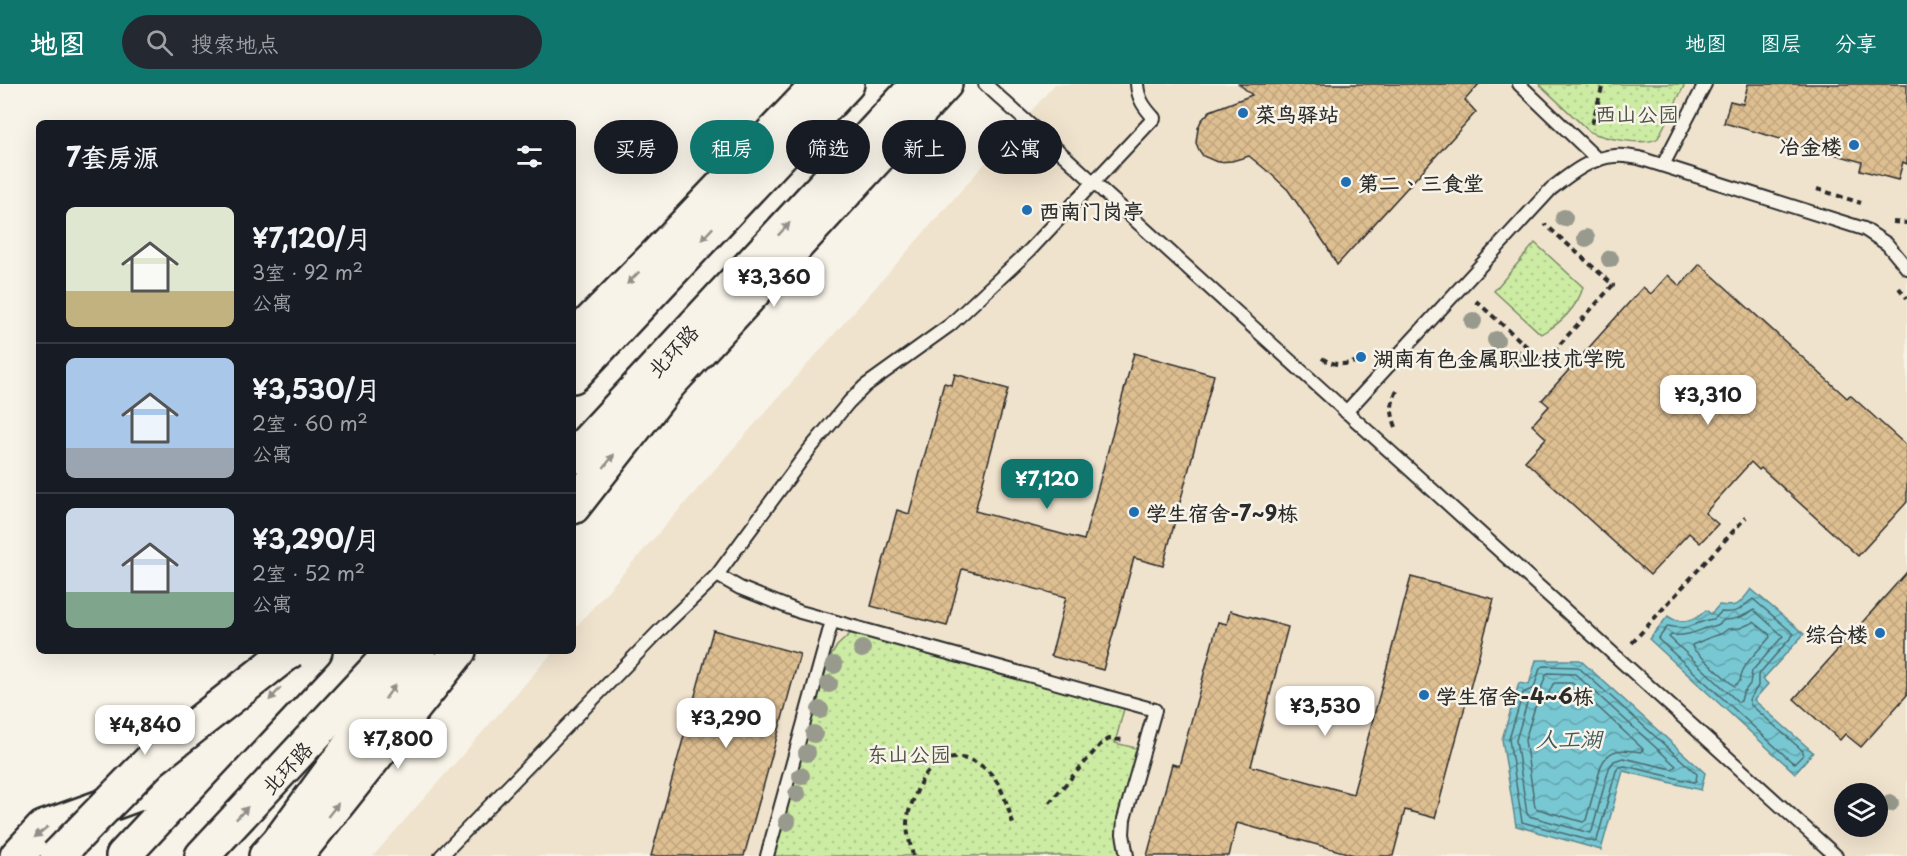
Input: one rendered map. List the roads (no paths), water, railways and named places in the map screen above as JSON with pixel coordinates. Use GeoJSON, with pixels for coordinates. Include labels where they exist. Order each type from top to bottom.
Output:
{"type":"FeatureCollection","features":[{"type":"Feature","properties":{"kind":"main road"},"geometry":{"type":"LineString","coordinates":[[576,336],[819,84]]}},
{"type":"Feature","properties":{"kind":"main road"},"geometry":{"type":"LineString","coordinates":[[576,373],[847,84]]}},
{"type":"Feature","properties":{"kind":"main road","name":"北环路"},"geometry":{"type":"LineString","coordinates":[[576,454],[918,84]]}},
{"type":"Feature","properties":{"kind":"main road"},"geometry":{"type":"LineString","coordinates":[[576,503],[669,384],[945,84]]}},
{"type":"Feature","properties":{"kind":"main road"},"geometry":{"type":"LineString","coordinates":[[16,856],[43,828],[143,792],[186,754],[282,654]]}},
{"type":"Feature","properties":{"kind":"main road"},"geometry":{"type":"LineString","coordinates":[[57,856],[151,760],[286,654]]}},
{"type":"Feature","properties":{"kind":"main road"},"geometry":{"type":"LineString","coordinates":[[123,856],[312,654]]}},
{"type":"Feature","properties":{"kind":"main road","name":"北环路"},"geometry":{"type":"LineString","coordinates":[[202,856],[390,654]]}},
{"type":"Feature","properties":{"kind":"main road"},"geometry":{"type":"LineString","coordinates":[[266,856],[417,654]]}},
{"type":"Feature","properties":{"kind":"main road"},"geometry":{"type":"LineString","coordinates":[[296,856],[457,654]]}},
{"type":"Feature","properties":{"kind":"lane"},"geometry":{"type":"LineString","coordinates":[[985,84],[1836,856]]}},
{"type":"Feature","properties":{"kind":"lane"},"geometry":{"type":"LineString","coordinates":[[441,856],[666,624],[717,575],[808,450],[856,394],[950,325],[1030,250],[1154,118],[1137,96],[1137,84]]}},
{"type":"Feature","properties":{"kind":"lane"},"geometry":{"type":"LineString","coordinates":[[1519,84],[1598,160]]}},
{"type":"Feature","properties":{"kind":"lane"},"geometry":{"type":"LineString","coordinates":[[1663,165],[1705,84]]}},
{"type":"Feature","properties":{"kind":"lane"},"geometry":{"type":"LineString","coordinates":[[1346,412],[1551,189],[1570,174],[1598,160],[1614,156],[1639,158],[1864,229],[1887,244],[1907,268]]}},
{"type":"Feature","properties":{"kind":"lane"},"geometry":{"type":"LineString","coordinates":[[717,575],[740,588],[800,612],[1155,710],[1124,819],[1123,834],[1127,856]]}},
{"type":"Feature","properties":{"kind":"lane"},"geometry":{"type":"LineString","coordinates":[[767,856],[832,621]]}},
{"type":"Feature","properties":{"kind":"water"},"geometry":{"type":"Polygon","coordinates":[[[1751,589],[1804,634],[1763,679],[1768,684],[1754,700],[1813,752],[1795,773],[1649,639],[1668,616],[1683,622],[1692,620],[1706,610],[1711,614],[1719,605],[1738,604],[1751,589]]]}},
{"type":"Feature","properties":{"kind":"water","name":"人工湖"},"geometry":{"type":"Polygon","coordinates":[[[1536,660],[1580,660],[1705,773],[1701,790],[1623,771],[1601,850],[1516,826],[1502,739],[1519,683],[1529,685],[1536,660]]]}},
{"type":"Feature","properties":{"kind":"place","name":"菜鸟驿站"},"geometry":{"type":"Point","coordinates":[1243,113]}},
{"type":"Feature","properties":{"kind":"place","name":"冶金楼"},"geometry":{"type":"Point","coordinates":[1854,145]}},
{"type":"Feature","properties":{"kind":"place","name":"第二、三食堂"},"geometry":{"type":"Point","coordinates":[1346,182]}},
{"type":"Feature","properties":{"kind":"place","name":"西南门岗亭"},"geometry":{"type":"Point","coordinates":[1027,210]}},
{"type":"Feature","properties":{"kind":"place","name":"湖南有色金属职业技术学院"},"geometry":{"type":"Point","coordinates":[1361,357]}},
{"type":"Feature","properties":{"kind":"place","name":"学生宿舍-7~9栋"},"geometry":{"type":"Point","coordinates":[1134,512]}},
{"type":"Feature","properties":{"kind":"place","name":"综合楼"},"geometry":{"type":"Point","coordinates":[1880,633]}},
{"type":"Feature","properties":{"kind":"place","name":"学生宿舍-4~6栋"},"geometry":{"type":"Point","coordinates":[1424,695]}},
{"type":"Feature","properties":{"kind":"park label","name":"西山公园"},"geometry":{"type":"Point","coordinates":[1637,113]}},
{"type":"Feature","properties":{"kind":"park label","name":"东山公园"},"geometry":{"type":"Point","coordinates":[909,753]}}]}
